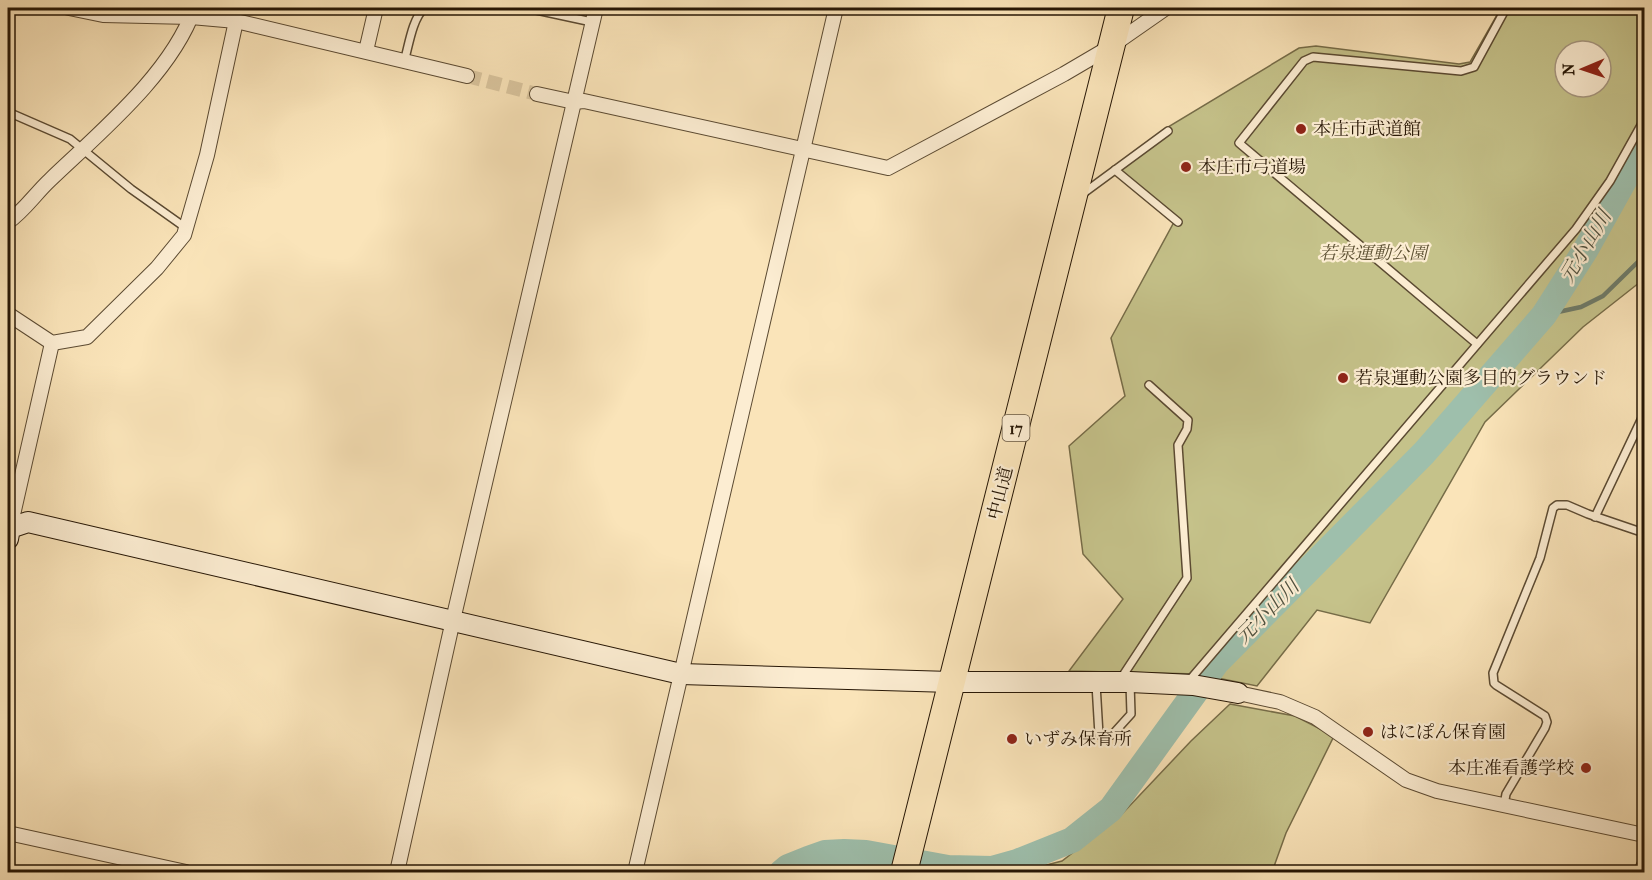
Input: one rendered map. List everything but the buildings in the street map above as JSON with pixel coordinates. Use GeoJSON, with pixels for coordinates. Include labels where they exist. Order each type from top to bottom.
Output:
{"type":"FeatureCollection","features":[{"type":"Feature","properties":{"kind":"highway","name":"中山道"},"geometry":{"type":"LineString","coordinates":[[904,873],[1121,8]]}},
{"type":"Feature","properties":{"kind":"street"},"geometry":{"type":"LineString","coordinates":[[69,8],[90,10],[103,15],[193,12],[466,76]]}},
{"type":"Feature","properties":{"kind":"street"},"geometry":{"type":"LineString","coordinates":[[366,51],[376,8]]}},
{"type":"Feature","properties":{"kind":"street"},"geometry":{"type":"LineString","coordinates":[[397,873],[453,620],[596,8]]}},
{"type":"Feature","properties":{"kind":"street"},"geometry":{"type":"LineString","coordinates":[[635,873],[836,8]]}},
{"type":"Feature","properties":{"kind":"street"},"geometry":{"type":"LineString","coordinates":[[537,94],[574,102],[584,101],[888,168],[1064,74],[1110,47],[1166,8]]}},
{"type":"Feature","properties":{"kind":"street"},"geometry":{"type":"LineString","coordinates":[[8,222],[126,107],[169,56],[193,12]]}},
{"type":"Feature","properties":{"kind":"street"},"geometry":{"type":"LineString","coordinates":[[8,314],[52,343],[87,337],[157,268],[184,235],[207,155],[236,21]]}},
{"type":"Feature","properties":{"kind":"street"},"geometry":{"type":"LineString","coordinates":[[9,534],[52,343]]}},
{"type":"Feature","properties":{"kind":"street"},"geometry":{"type":"LineString","coordinates":[[9,534],[28,522],[681,674],[951,682],[1190,684],[1280,702],[1315,717],[1406,780],[1437,791],[1644,835]]}},
{"type":"Feature","properties":{"kind":"street"},"geometry":{"type":"LineString","coordinates":[[8,833],[186,873]]}},
{"type":"Feature","properties":{"kind":"street"},"geometry":{"type":"LineString","coordinates":[[1641,873],[1644,865]]}},
{"type":"Feature","properties":{"kind":"lane"},"geometry":{"type":"LineString","coordinates":[[404,62],[420,11],[424,8]]}},
{"type":"Feature","properties":{"kind":"lane"},"geometry":{"type":"LineString","coordinates":[[527,8],[592,22]]}},
{"type":"Feature","properties":{"kind":"lane"},"geometry":{"type":"LineString","coordinates":[[1477,344],[1239,143],[1304,61],[1313,57],[1461,71],[1474,67],[1506,8]]}},
{"type":"Feature","properties":{"kind":"lane"},"geometry":{"type":"LineString","coordinates":[[8,111],[70,139],[131,189],[186,228]]}},
{"type":"Feature","properties":{"kind":"lane"},"geometry":{"type":"LineString","coordinates":[[1190,684],[1576,229],[1610,181],[1644,120]]}},
{"type":"Feature","properties":{"kind":"lane"},"geometry":{"type":"LineString","coordinates":[[1074,200],[1168,131]]}},
{"type":"Feature","properties":{"kind":"lane"},"geometry":{"type":"LineString","coordinates":[[1115,170],[1178,222]]}},
{"type":"Feature","properties":{"kind":"lane"},"geometry":{"type":"LineString","coordinates":[[1096,682],[1098,735],[1112,735],[1131,714],[1124,682],[1187,578],[1178,445],[1187,429],[1188,420],[1149,385]]}},
{"type":"Feature","properties":{"kind":"lane"},"geometry":{"type":"LineString","coordinates":[[1595,517],[1642,418],[1644,419]]}},
{"type":"Feature","properties":{"kind":"lane"},"geometry":{"type":"LineString","coordinates":[[1504,805],[1506,794],[1547,722],[1545,716],[1496,685],[1493,673],[1540,558],[1553,508],[1557,505],[1567,505],[1644,533]]}},
{"type":"Feature","properties":{"kind":"green space","name":"若泉運動公園"},"geometry":{"type":"Polygon","coordinates":[[[1501,8],[1644,8],[1644,279],[1583,327],[1485,422],[1370,623],[1317,610],[1257,686],[1198,674],[1069,671],[1123,599],[1083,554],[1069,446],[1125,396],[1111,338],[1178,218],[1119,170],[1171,133],[1168,127],[1299,48],[1316,46],[1459,64],[1470,62],[1501,8]]]}},
{"type":"Feature","properties":{"kind":"green space"},"geometry":{"type":"Polygon","coordinates":[[[1230,704],[1295,716],[1334,736],[1286,833],[1272,872],[1019,872],[1062,861],[1121,815],[1191,741],[1230,704]]]}},
{"type":"Feature","properties":{"kind":"waterway","name":"元小山川"},"geometry":{"type":"LineString","coordinates":[[782,872],[788,867],[825,853],[844,852],[866,853],[948,868],[992,869],[1017,862],[1072,840],[1111,809],[1217,662],[1424,453],[1544,315],[1586,249],[1644,145]]}},
{"type":"Feature","properties":{"kind":"waterway"},"geometry":{"type":"LineString","coordinates":[[1544,315],[1581,307],[1603,296],[1644,256]]}},
{"type":"Feature","properties":{"kind":"tunnel"},"geometry":{"type":"LineString","coordinates":[[467,76],[537,94]]}},
{"type":"Feature","properties":{"kind":"place","name":"本庄市武道館"},"geometry":{"type":"Point","coordinates":[1301,129]}},
{"type":"Feature","properties":{"kind":"place","name":"本庄市弓道場"},"geometry":{"type":"Point","coordinates":[1186,167]}},
{"type":"Feature","properties":{"kind":"place","name":"若泉運動公園多目的グラウンド"},"geometry":{"type":"Point","coordinates":[1343,378]}},
{"type":"Feature","properties":{"kind":"place","name":"はにぽん保育園"},"geometry":{"type":"Point","coordinates":[1368,732]}},
{"type":"Feature","properties":{"kind":"place","name":"いずみ保育所"},"geometry":{"type":"Point","coordinates":[1012,739]}},
{"type":"Feature","properties":{"kind":"place","name":"本庄准看護学校"},"geometry":{"type":"Point","coordinates":[1586,768]}}]}
